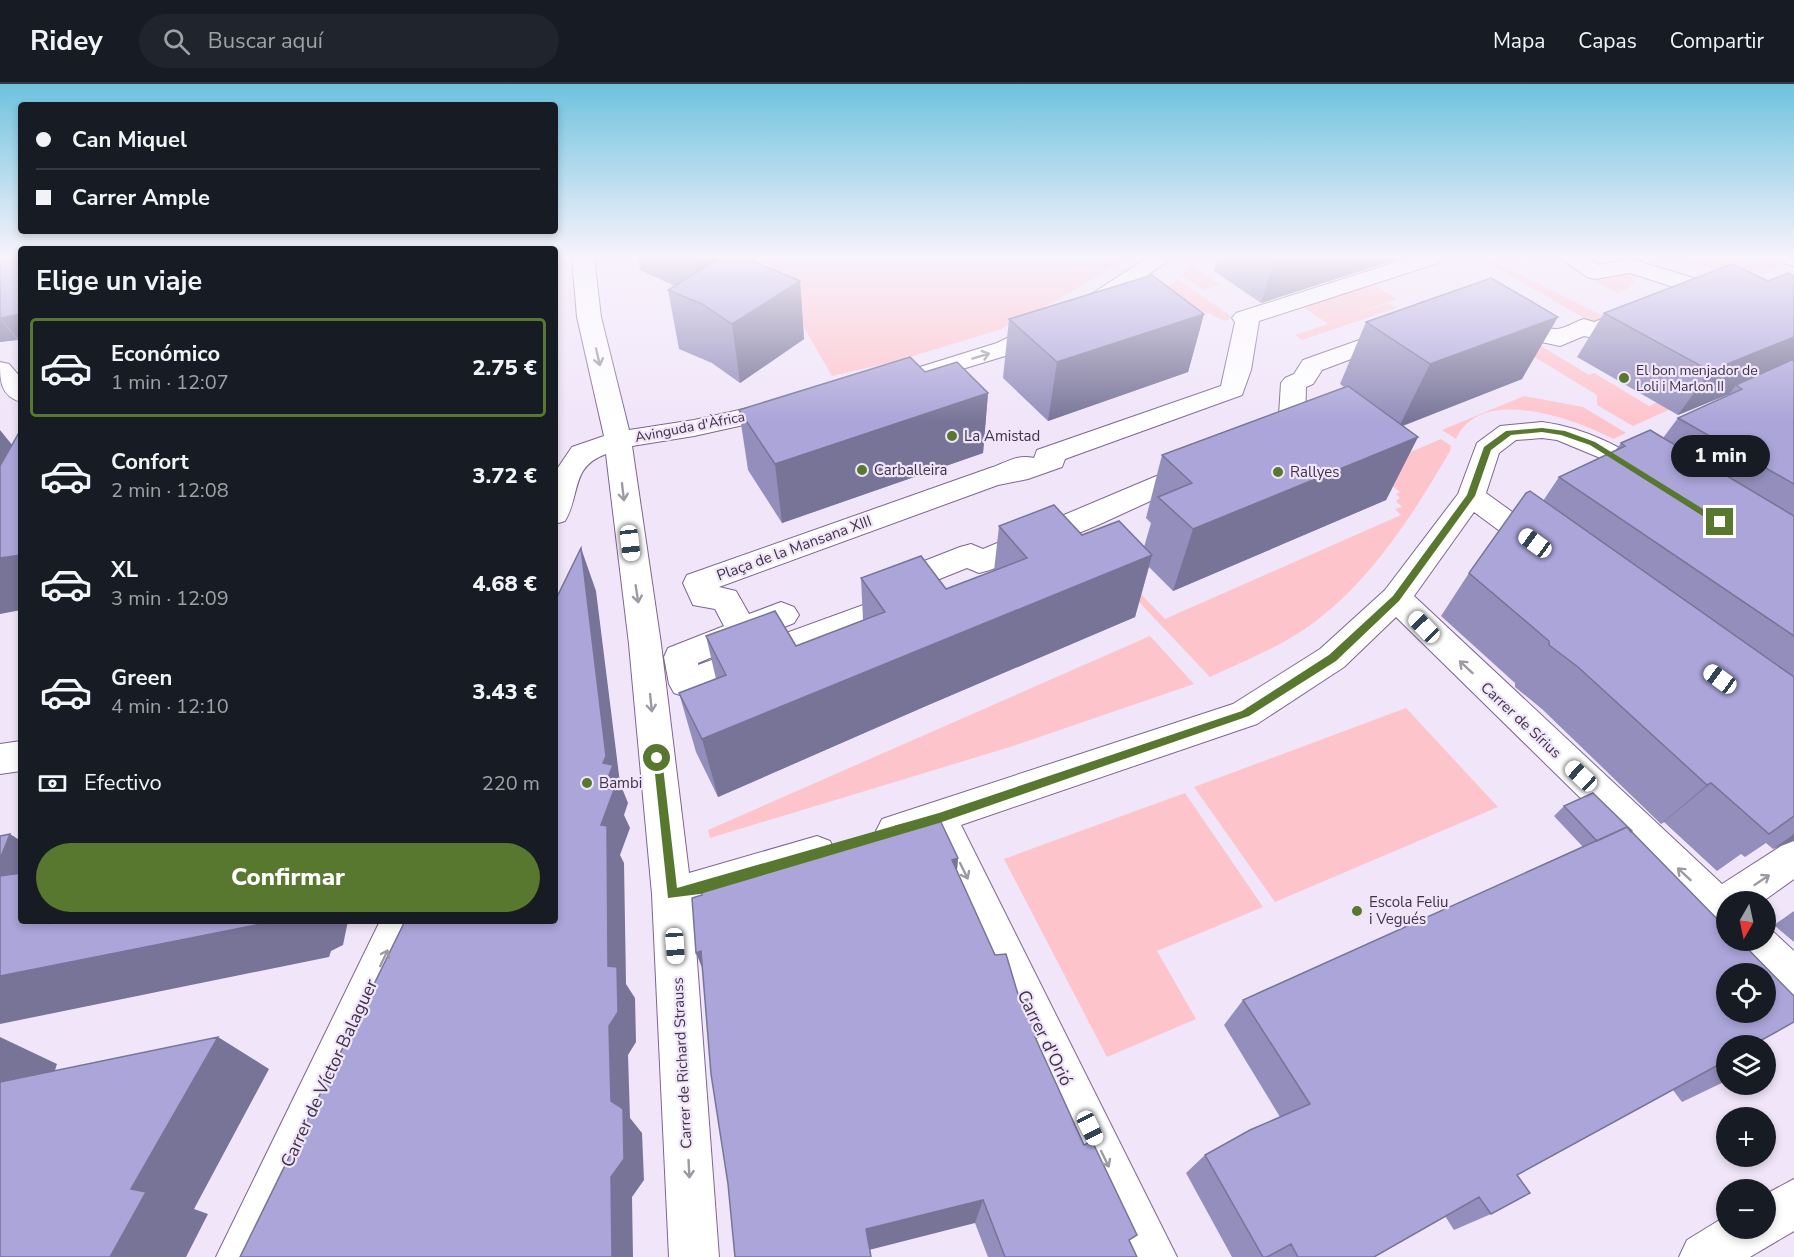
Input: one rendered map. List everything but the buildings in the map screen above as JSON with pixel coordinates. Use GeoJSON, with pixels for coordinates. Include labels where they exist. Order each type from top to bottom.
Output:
{"type":"FeatureCollection","features":[{"type":"Feature","properties":{"kind":"street","name":"Carrer de Richard Strauss"},"geometry":{"type":"LineString","coordinates":[[588,313],[618,440],[645,644],[672,894],[694,1257]]}},
{"type":"Feature","properties":{"kind":"street"},"geometry":{"type":"LineString","coordinates":[[892,382],[1006,348],[1076,313]]}},
{"type":"Feature","properties":{"kind":"street","name":"Plaça de la Mansana XIII"},"geometry":{"type":"LineString","coordinates":[[1221,460],[979,562],[971,554],[907,580],[920,596],[812,638],[792,642],[686,684],[680,657],[783,615],[742,630],[725,599],[704,597],[698,584],[1000,474],[1002,477],[1018,473],[1015,468],[1024,464],[1029,469],[1052,461],[1047,456],[1233,390],[1245,335],[1247,320],[1244,318],[1260,313]]}},
{"type":"Feature","properties":{"kind":"street"},"geometry":{"type":"LineString","coordinates":[[1481,318],[1496,313],[1545,336],[1549,333],[1560,339],[1584,326],[1593,331],[1639,313]]}},
{"type":"Feature","properties":{"kind":"street"},"geometry":{"type":"LineString","coordinates":[[1265,442],[1287,434],[1277,425],[1292,420],[1294,384],[1304,379],[1312,365],[1421,324]]}},
{"type":"Feature","properties":{"kind":"street"},"geometry":{"type":"LineString","coordinates":[[0,369],[18,390]]}},
{"type":"Feature","properties":{"kind":"street","name":"Avinguda d'Àfrica"},"geometry":{"type":"LineString","coordinates":[[558,502],[563,481],[582,453],[618,440],[694,428],[807,403]]}},
{"type":"Feature","properties":{"kind":"street"},"geometry":{"type":"LineString","coordinates":[[672,894],[700,889],[939,818],[1245,714],[1332,658],[1396,598],[1471,496],[1487,449],[1499,438],[1520,430],[1562,433],[1593,444],[1675,494]]}},
{"type":"Feature","properties":{"kind":"street"},"geometry":{"type":"LineString","coordinates":[[1471,496],[1565,565]]}},
{"type":"Feature","properties":{"kind":"street","name":"Carrer de Sírius"},"geometry":{"type":"LineString","coordinates":[[1396,598],[1716,898]]}},
{"type":"Feature","properties":{"kind":"street"},"geometry":{"type":"LineString","coordinates":[[0,759],[18,756]]}},
{"type":"Feature","properties":{"kind":"street","name":"Carrer d'Orió"},"geometry":{"type":"LineString","coordinates":[[939,818],[1152,1257]]}},
{"type":"Feature","properties":{"kind":"street"},"geometry":{"type":"LineString","coordinates":[[1748,891],[1794,858]]}},
{"type":"Feature","properties":{"kind":"street","name":"Carrer de Víctor Balaguer"},"geometry":{"type":"LineString","coordinates":[[241,1257],[401,924]]}},
{"type":"Feature","properties":{"kind":"street"},"geometry":{"type":"LineString","coordinates":[[1765,951],[1794,980]]}},
{"type":"Feature","properties":{"kind":"street"},"geometry":{"type":"LineString","coordinates":[[1776,1215],[1794,1203]]}},
{"type":"Feature","properties":{"kind":"street"},"geometry":{"type":"LineString","coordinates":[[1704,1257],[1734,1239]]}},
{"type":"Feature","properties":{"kind":"shaded area"},"geometry":{"type":"Polygon","coordinates":[[[796,313],[1032,313],[999,330],[893,362],[832,376],[796,313]]]}},
{"type":"Feature","properties":{"kind":"shaded area"},"geometry":{"type":"Polygon","coordinates":[[[1206,313],[1226,313],[1232,317],[1225,321],[1206,313]]]}},
{"type":"Feature","properties":{"kind":"shaded area"},"geometry":{"type":"Polygon","coordinates":[[[1312,313],[1358,313],[1335,321],[1360,313],[1382,313],[1302,340],[1295,335],[1328,324],[1312,313]]]}},
{"type":"Feature","properties":{"kind":"shaded area"},"geometry":{"type":"Polygon","coordinates":[[[1575,313],[1596,313],[1615,322],[1593,331],[1591,322],[1575,313]]]}},
{"type":"Feature","properties":{"kind":"shaded area"},"geometry":{"type":"Polygon","coordinates":[[[1518,332],[1589,375],[1594,373],[1649,406],[1665,399],[1677,406],[1633,426],[1597,405],[1597,395],[1503,338],[1518,332]]]}},
{"type":"Feature","properties":{"kind":"shaded area"},"geometry":{"type":"Polygon","coordinates":[[[1524,396],[1583,407],[1626,433],[1613,439],[1553,416],[1529,411],[1506,410],[1485,413],[1468,423],[1456,439],[1442,430],[1524,396]]]}},
{"type":"Feature","properties":{"kind":"shaded area"},"geometry":{"type":"Polygon","coordinates":[[[1441,439],[1451,446],[1435,476],[1384,552],[1344,597],[1321,617],[1287,640],[1210,677],[1104,565],[1098,550],[1165,619],[1401,515],[1395,509],[1402,507],[1396,501],[1400,498],[1396,494],[1400,492],[1371,469],[1441,439]]]}},
{"type":"Feature","properties":{"kind":"shaded area"},"geometry":{"type":"Polygon","coordinates":[[[1150,636],[1194,684],[1010,747],[710,838],[708,830],[1150,636]]]}},
{"type":"Feature","properties":{"kind":"shaded area"},"geometry":{"type":"Polygon","coordinates":[[[1406,708],[1498,807],[1275,902],[1194,787],[1406,708]]]}},
{"type":"Feature","properties":{"kind":"shaded area"},"geometry":{"type":"Polygon","coordinates":[[[1185,793],[1263,907],[1157,951],[1196,1019],[1107,1057],[1004,859],[1185,793]]]}},
{"type":"Feature","properties":{"kind":"place","name":"El bon menjador de Loli i Marlon II"},"geometry":{"type":"Point","coordinates":[1624,378]}},
{"type":"Feature","properties":{"kind":"place","name":"La Amistad"},"geometry":{"type":"Point","coordinates":[952,436]}},
{"type":"Feature","properties":{"kind":"place","name":"Carballeira"},"geometry":{"type":"Point","coordinates":[862,470]}},
{"type":"Feature","properties":{"kind":"place","name":"Rallyes"},"geometry":{"type":"Point","coordinates":[1278,472]}},
{"type":"Feature","properties":{"kind":"place","name":"Bambi"},"geometry":{"type":"Point","coordinates":[587,783]}},
{"type":"Feature","properties":{"kind":"place","name":"Escola Feliu i Vegués"},"geometry":{"type":"Point","coordinates":[1357,911]}},
{"type":"Feature","properties":{"kind":"route"},"geometry":{"type":"LineString","coordinates":[[657,758],[672,894],[700,889],[939,818],[1245,714],[1332,658],[1396,598],[1471,496],[1487,449],[1509,432],[1542,430],[1562,433],[1593,444],[1720,522]]}}]}
